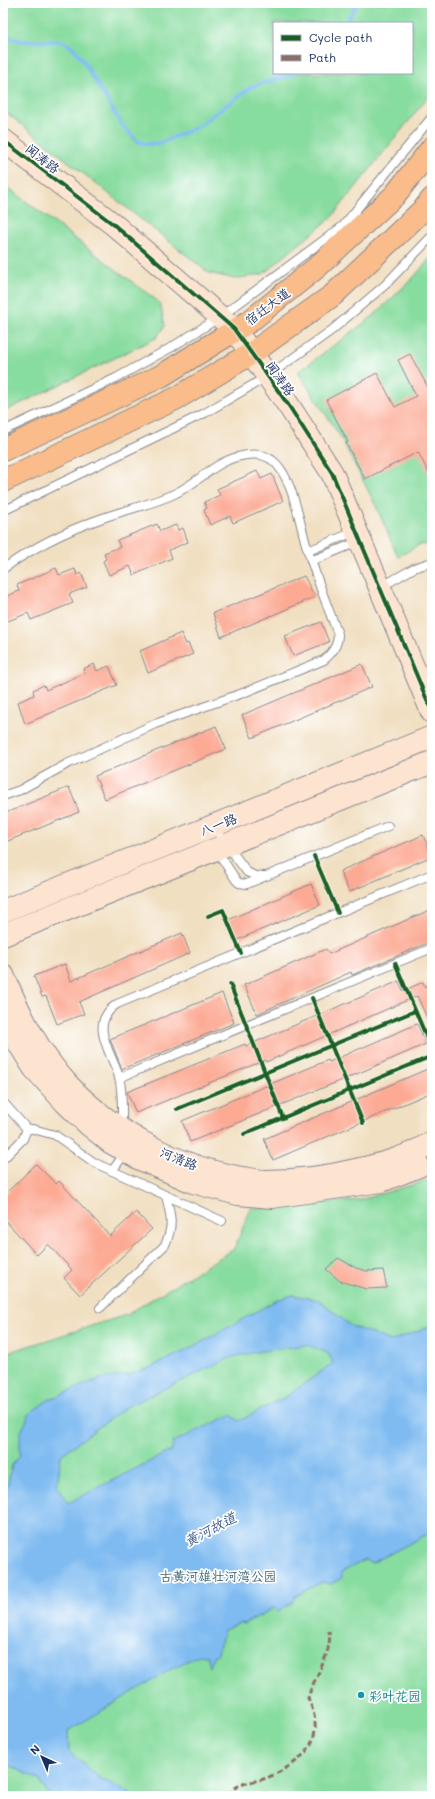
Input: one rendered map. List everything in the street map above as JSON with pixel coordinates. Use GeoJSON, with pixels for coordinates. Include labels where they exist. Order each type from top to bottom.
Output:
{"type":"FeatureCollection","features":[{"type":"Feature","properties":{"kind":"main road","name":"宿迁大道"},"geometry":{"type":"LineString","coordinates":[[3,450],[161,376],[227,323],[250,321],[316,268],[394,196],[432,148]]}},
{"type":"Feature","properties":{"kind":"main road"},"geometry":{"type":"LineString","coordinates":[[3,481],[177,398],[252,353],[333,295],[424,209],[432,199]]}},
{"type":"Feature","properties":{"kind":"street","name":"闻涛路"},"geometry":{"type":"LineString","coordinates":[[3,140],[112,224],[227,323],[252,353],[332,473],[432,712]]}},
{"type":"Feature","properties":{"kind":"street","name":"八一路"},"geometry":{"type":"LineString","coordinates":[[3,911],[432,737]]}},
{"type":"Feature","properties":{"kind":"street","name":"八一路"},"geometry":{"type":"LineString","coordinates":[[3,935],[432,762]]}},
{"type":"Feature","properties":{"kind":"street","name":"河清路"},"geometry":{"type":"LineString","coordinates":[[3,975],[27,1028],[54,1068],[69,1086],[122,1130],[141,1142],[194,1165],[228,1175],[265,1181],[329,1176],[397,1159],[419,1150],[432,1142]]}},
{"type":"Feature","properties":{"kind":"street","name":"河清路"},"geometry":{"type":"LineString","coordinates":[[3,1016],[23,1052],[47,1083],[89,1125],[110,1142],[126,1151],[192,1182],[238,1194],[272,1197],[381,1180],[432,1160]]}},
{"type":"Feature","properties":{"kind":"lane"},"geometry":{"type":"LineString","coordinates":[[3,431],[116,378],[172,347],[227,323],[343,226],[432,117]]}},
{"type":"Feature","properties":{"kind":"lane"},"geometry":{"type":"LineString","coordinates":[[3,510],[205,413],[268,376],[338,325],[385,285],[432,236]]}},
{"type":"Feature","properties":{"kind":"lane"},"geometry":{"type":"LineString","coordinates":[[3,568],[46,543],[81,527],[176,493],[235,457],[252,454],[266,456],[281,469],[298,514],[311,562],[338,634],[336,647],[324,660],[243,693],[155,724],[67,764],[20,790],[3,796]]}},
{"type":"Feature","properties":{"kind":"lane"},"geometry":{"type":"LineString","coordinates":[[308,551],[359,536]]}},
{"type":"Feature","properties":{"kind":"lane"},"geometry":{"type":"LineString","coordinates":[[311,562],[359,536]]}},
{"type":"Feature","properties":{"kind":"lane"},"geometry":{"type":"LineString","coordinates":[[381,588],[414,568],[432,562]]}},
{"type":"Feature","properties":{"kind":"lane"},"geometry":{"type":"LineString","coordinates":[[213,826],[221,847],[240,883],[247,884],[388,826]]}},
{"type":"Feature","properties":{"kind":"lane"},"geometry":{"type":"LineString","coordinates":[[213,826],[221,847],[247,872],[256,876],[266,876]]}},
{"type":"Feature","properties":{"kind":"lane"},"geometry":{"type":"LineString","coordinates":[[122,1130],[120,1078],[103,1038],[105,1018],[113,1006],[432,874]]}},
{"type":"Feature","properties":{"kind":"lane"},"geometry":{"type":"LineString","coordinates":[[120,1078],[432,948]]}},
{"type":"Feature","properties":{"kind":"lane"},"geometry":{"type":"LineString","coordinates":[[3,1102],[27,1129],[33,1129],[55,1135],[95,1163],[222,1221]]}},
{"type":"Feature","properties":{"kind":"lane"},"geometry":{"type":"LineString","coordinates":[[3,1159],[24,1139],[27,1129]]}},
{"type":"Feature","properties":{"kind":"lane"},"geometry":{"type":"LineString","coordinates":[[112,1171],[126,1151]]}},
{"type":"Feature","properties":{"kind":"lane"},"geometry":{"type":"LineString","coordinates":[[100,1308],[165,1245],[172,1232],[166,1196]]}},
{"type":"Feature","properties":{"kind":"green space"},"geometry":{"type":"Polygon","coordinates":[[[3,3],[432,3],[432,92],[331,218],[263,274],[235,279],[209,273],[3,110],[3,3]]]}},
{"type":"Feature","properties":{"kind":"green space"},"geometry":{"type":"Polygon","coordinates":[[[3,184],[160,303],[165,326],[156,338],[3,412],[3,184]]]}},
{"type":"Feature","properties":{"kind":"green space"},"geometry":{"type":"Polygon","coordinates":[[[432,256],[432,544],[419,545],[398,557],[376,506],[340,436],[298,372],[372,317],[413,278],[432,256]]]}},
{"type":"Feature","properties":{"kind":"green space","name":"古黄河雄壮河湾公园"},"geometry":{"type":"Polygon","coordinates":[[[432,1179],[432,1796],[3,1796],[3,1354],[126,1315],[234,1249],[251,1208],[360,1200],[432,1179]]]}},
{"type":"Feature","properties":{"kind":"water","name":"黄河故道"},"geometry":{"type":"Polygon","coordinates":[[[293,1295],[319,1300],[351,1326],[391,1341],[432,1326],[432,1532],[372,1563],[365,1560],[342,1572],[342,1578],[331,1584],[322,1582],[295,1596],[292,1603],[278,1611],[274,1608],[244,1624],[241,1623],[224,1630],[218,1654],[213,1656],[210,1667],[207,1656],[199,1655],[173,1668],[68,1731],[69,1752],[101,1779],[123,1789],[133,1796],[50,1796],[39,1780],[7,1764],[3,1767],[3,1505],[12,1465],[20,1455],[20,1434],[30,1413],[48,1400],[99,1379],[129,1375],[151,1367],[189,1349],[277,1300],[293,1295]],[[307,1345],[232,1357],[126,1407],[61,1455],[57,1486],[68,1503],[172,1450],[173,1442],[231,1415],[239,1421],[287,1396],[333,1363],[328,1353],[307,1345]]]}},
{"type":"Feature","properties":{"kind":"building"},"geometry":{"type":"Polygon","coordinates":[[[410,354],[432,395],[432,480],[418,452],[365,479],[326,400],[377,373],[395,407],[416,396],[398,360],[410,354]]]}},
{"type":"Feature","properties":{"kind":"building"},"geometry":{"type":"Polygon","coordinates":[[[257,471],[261,479],[272,474],[283,501],[233,523],[230,516],[210,525],[204,510],[207,508],[204,502],[220,495],[217,489],[257,471]]]}},
{"type":"Feature","properties":{"kind":"building"},"geometry":{"type":"Polygon","coordinates":[[[157,524],[160,531],[176,525],[178,530],[183,528],[188,542],[169,550],[172,558],[134,575],[130,566],[109,575],[103,561],[106,559],[104,553],[120,547],[117,540],[157,524]]]}},
{"type":"Feature","properties":{"kind":"building"},"geometry":{"type":"Polygon","coordinates":[[[56,568],[59,575],[75,569],[77,575],[81,573],[87,587],[69,594],[73,603],[31,620],[28,613],[8,621],[3,607],[3,604],[7,603],[4,597],[19,591],[17,585],[56,568]]]}},
{"type":"Feature","properties":{"kind":"building"},"geometry":{"type":"Polygon","coordinates":[[[304,576],[315,597],[221,637],[213,613],[304,576]]]}},
{"type":"Feature","properties":{"kind":"building"},"geometry":{"type":"Polygon","coordinates":[[[321,622],[329,642],[293,656],[285,636],[321,622]]]}},
{"type":"Feature","properties":{"kind":"building"},"geometry":{"type":"Polygon","coordinates":[[[181,633],[193,654],[148,673],[140,651],[181,633]]]}},
{"type":"Feature","properties":{"kind":"building"},"geometry":{"type":"Polygon","coordinates":[[[94,664],[97,671],[109,666],[117,685],[25,724],[18,702],[34,695],[33,690],[44,685],[46,690],[85,673],[83,669],[94,664]]]}},
{"type":"Feature","properties":{"kind":"building"},"geometry":{"type":"Polygon","coordinates":[[[362,664],[372,687],[252,738],[242,715],[362,664]]]}},
{"type":"Feature","properties":{"kind":"building"},"geometry":{"type":"Polygon","coordinates":[[[216,726],[226,749],[105,799],[95,776],[216,726]]]}},
{"type":"Feature","properties":{"kind":"building"},"geometry":{"type":"Polygon","coordinates":[[[69,787],[79,812],[3,843],[3,814],[69,787]]]}},
{"type":"Feature","properties":{"kind":"building"},"geometry":{"type":"Polygon","coordinates":[[[423,835],[432,856],[349,892],[340,871],[423,835]]]}},
{"type":"Feature","properties":{"kind":"building"},"geometry":{"type":"Polygon","coordinates":[[[311,884],[320,905],[237,940],[228,920],[311,884]]]}},
{"type":"Feature","properties":{"kind":"building"},"geometry":{"type":"Polygon","coordinates":[[[432,909],[432,941],[352,975],[351,972],[257,1014],[244,985],[326,949],[329,954],[432,909]]]}},
{"type":"Feature","properties":{"kind":"building"},"geometry":{"type":"Polygon","coordinates":[[[182,933],[190,953],[79,1002],[84,1014],[57,1024],[46,996],[42,997],[34,976],[65,964],[71,981],[182,933]]]}},
{"type":"Feature","properties":{"kind":"building"},"geometry":{"type":"Polygon","coordinates":[[[399,981],[403,991],[423,982],[425,987],[432,983],[432,1029],[417,996],[266,1062],[265,1060],[136,1113],[127,1092],[245,1044],[246,1046],[399,981]]]}},
{"type":"Feature","properties":{"kind":"building"},"geometry":{"type":"Polygon","coordinates":[[[222,993],[234,1023],[122,1069],[110,1039],[222,993]]]}},
{"type":"Feature","properties":{"kind":"building"},"geometry":{"type":"Polygon","coordinates":[[[417,1024],[426,1044],[190,1142],[182,1121],[328,1060],[329,1062],[417,1024]]]}},
{"type":"Feature","properties":{"kind":"building"},"geometry":{"type":"Polygon","coordinates":[[[432,1067],[432,1092],[273,1160],[264,1139],[432,1067]]]}},
{"type":"Feature","properties":{"kind":"building"},"geometry":{"type":"Polygon","coordinates":[[[36,1164],[56,1184],[59,1181],[110,1236],[136,1212],[152,1229],[80,1295],[64,1278],[72,1270],[48,1244],[37,1255],[3,1218],[3,1196],[36,1164]]]}},
{"type":"Feature","properties":{"kind":"building"},"geometry":{"type":"Polygon","coordinates":[[[338,1258],[356,1268],[367,1271],[383,1270],[387,1288],[366,1289],[340,1281],[326,1269],[338,1258]]]}},
{"type":"Feature","properties":{"kind":"waterway"},"geometry":{"type":"LineString","coordinates":[[346,22],[358,3]]}},
{"type":"Feature","properties":{"kind":"waterway"},"geometry":{"type":"LineString","coordinates":[[3,35],[22,41],[61,41],[73,47],[82,59],[122,125],[137,141],[147,144],[161,143],[197,127],[251,87],[293,74]]}},
{"type":"Feature","properties":{"kind":"marked path"},"geometry":{"type":"LineString","coordinates":[[229,1796],[232,1791],[241,1785],[264,1779],[282,1770],[303,1755],[310,1746],[314,1737],[315,1725],[313,1712],[308,1698],[326,1657],[329,1631]]}},
{"type":"Feature","properties":{"kind":"cycle path"},"geometry":{"type":"LineString","coordinates":[[3,140],[113,224],[234,329],[289,406],[332,473],[432,712]]}},
{"type":"Feature","properties":{"kind":"cycle path"},"geometry":{"type":"LineString","coordinates":[[314,856],[338,913]]}},
{"type":"Feature","properties":{"kind":"cycle path"},"geometry":{"type":"LineString","coordinates":[[208,916],[223,910],[241,953]]}},
{"type":"Feature","properties":{"kind":"cycle path"},"geometry":{"type":"LineString","coordinates":[[395,963],[432,1050]]}},
{"type":"Feature","properties":{"kind":"cycle path"},"geometry":{"type":"LineString","coordinates":[[230,984],[283,1118]]}},
{"type":"Feature","properties":{"kind":"cycle path"},"geometry":{"type":"LineString","coordinates":[[312,998],[363,1123]]}},
{"type":"Feature","properties":{"kind":"cycle path"},"geometry":{"type":"LineString","coordinates":[[177,1109],[415,1011]]}},
{"type":"Feature","properties":{"kind":"cycle path"},"geometry":{"type":"LineString","coordinates":[[244,1134],[432,1056]]}},
{"type":"Feature","properties":{"kind":"place","name":"彩叶花园"},"geometry":{"type":"Point","coordinates":[361,1695]}}]}
